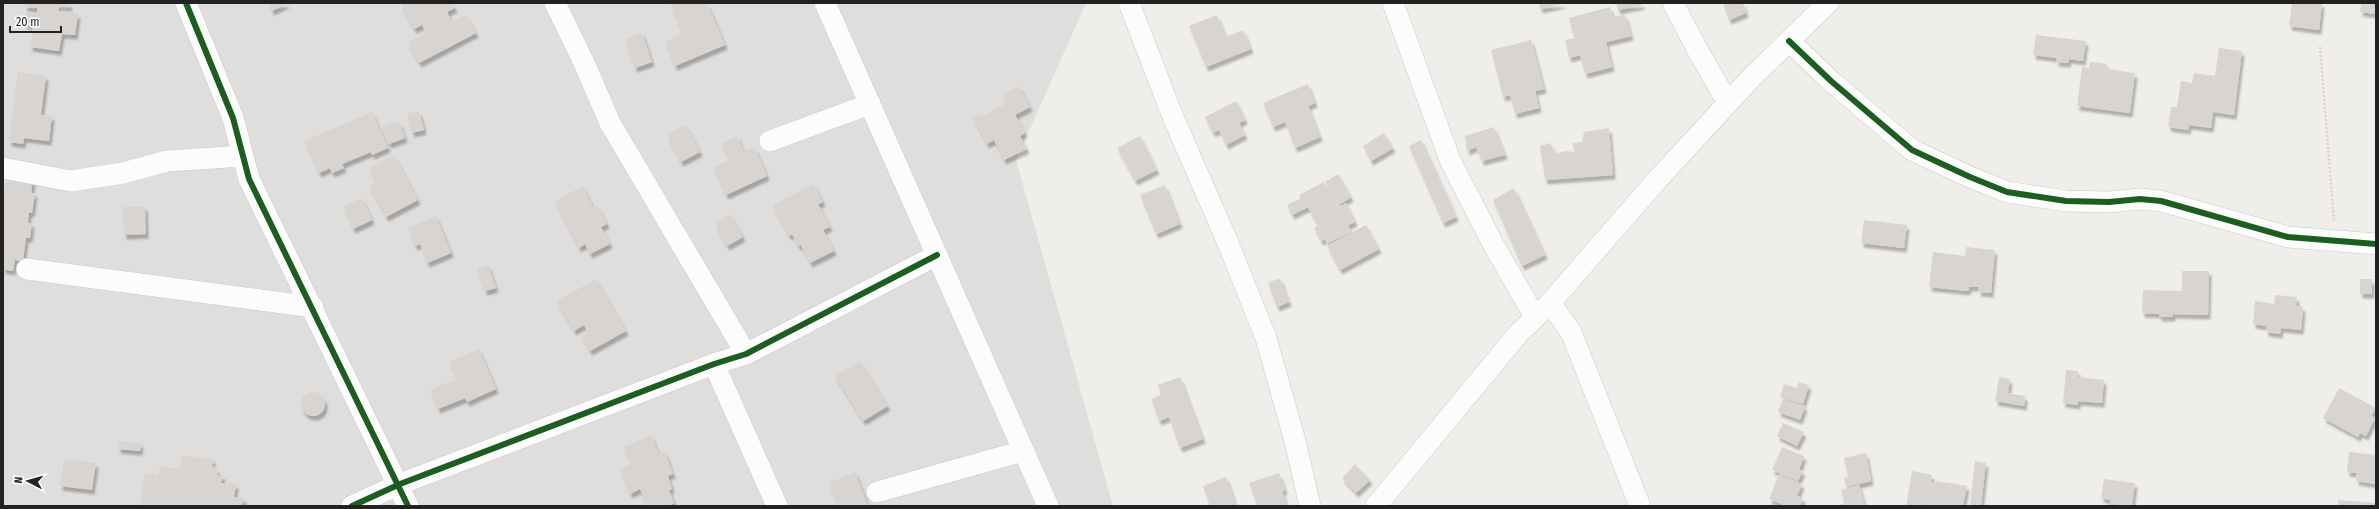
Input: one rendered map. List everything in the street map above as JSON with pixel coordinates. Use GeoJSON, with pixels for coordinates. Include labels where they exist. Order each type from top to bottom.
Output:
{"type":"FeatureCollection","features":[{"type":"Feature","properties":{"kind":"street"},"geometry":{"type":"LineString","coordinates":[[186,3],[233,118],[249,179],[400,484],[408,506]]}},
{"type":"Feature","properties":{"kind":"street"},"geometry":{"type":"LineString","coordinates":[[555,3],[585,65],[610,123],[746,354]]}},
{"type":"Feature","properties":{"kind":"street"},"geometry":{"type":"LineString","coordinates":[[825,3],[1048,506]]}},
{"type":"Feature","properties":{"kind":"street"},"geometry":{"type":"LineString","coordinates":[[1129,3],[1173,117],[1228,243],[1266,338],[1295,441],[1310,506]]}},
{"type":"Feature","properties":{"kind":"street"},"geometry":{"type":"LineString","coordinates":[[1393,3],[1450,160],[1493,244],[1535,318]]}},
{"type":"Feature","properties":{"kind":"street"},"geometry":{"type":"LineString","coordinates":[[1673,3],[1696,49],[1728,103]]}},
{"type":"Feature","properties":{"kind":"street"},"geometry":{"type":"LineString","coordinates":[[1376,506],[1518,334],[1550,303],[1657,180],[1728,103],[1828,3]]}},
{"type":"Feature","properties":{"kind":"street"},"geometry":{"type":"LineString","coordinates":[[1789,41],[1831,81],[1912,150],[2006,192],[2066,201],[2110,202],[2140,199],[2161,201],[2288,237],[2376,244]]}},
{"type":"Feature","properties":{"kind":"street"},"geometry":{"type":"LineString","coordinates":[[770,141],[870,104]]}},
{"type":"Feature","properties":{"kind":"street"},"geometry":{"type":"LineString","coordinates":[[3,168],[71,181],[124,173],[167,161],[243,156]]}},
{"type":"Feature","properties":{"kind":"street"},"geometry":{"type":"LineString","coordinates":[[352,506],[400,484],[714,364],[746,354],[937,255]]}},
{"type":"Feature","properties":{"kind":"street"},"geometry":{"type":"LineString","coordinates":[[27,269],[313,306]]}},
{"type":"Feature","properties":{"kind":"street"},"geometry":{"type":"LineString","coordinates":[[1550,303],[1571,332],[1640,506]]}},
{"type":"Feature","properties":{"kind":"street"},"geometry":{"type":"LineString","coordinates":[[714,364],[777,506]]}},
{"type":"Feature","properties":{"kind":"street"},"geometry":{"type":"LineString","coordinates":[[877,492],[1023,451]]}},
{"type":"Feature","properties":{"kind":"path"},"geometry":{"type":"LineString","coordinates":[[2320,47],[2335,240]]}},
{"type":"Feature","properties":{"kind":"shaded area"},"geometry":{"type":"Polygon","coordinates":[[[3,3],[1086,3],[1016,160],[1113,506],[3,506],[3,3]]]}},
{"type":"Feature","properties":{"kind":"building"},"geometry":{"type":"Polygon","coordinates":[[[25,3],[70,3],[69,7],[59,6],[59,11],[78,14],[75,35],[62,34],[59,51],[30,47],[33,26],[25,25],[27,12],[37,14],[37,8],[25,7],[25,3]]]}},
{"type":"Feature","properties":{"kind":"building"},"geometry":{"type":"Polygon","coordinates":[[[268,3],[288,3],[272,11],[268,3]]]}},
{"type":"Feature","properties":{"kind":"building"},"geometry":{"type":"Polygon","coordinates":[[[452,3],[455,8],[447,12],[452,22],[466,15],[476,33],[419,63],[408,43],[426,33],[422,25],[414,29],[401,4],[452,3]]]}},
{"type":"Feature","properties":{"kind":"building"},"geometry":{"type":"Polygon","coordinates":[[[670,3],[707,3],[725,45],[675,66],[665,42],[683,34],[670,3]]]}},
{"type":"Feature","properties":{"kind":"building"},"geometry":{"type":"Polygon","coordinates":[[[1539,3],[1563,3],[1563,4],[1540,9],[1539,3]]]}},
{"type":"Feature","properties":{"kind":"building"},"geometry":{"type":"Polygon","coordinates":[[[1616,3],[1642,3],[1642,5],[1618,10],[1616,3]]]}},
{"type":"Feature","properties":{"kind":"building"},"geometry":{"type":"Polygon","coordinates":[[[1723,3],[1743,3],[1746,13],[1729,20],[1723,3]]]}},
{"type":"Feature","properties":{"kind":"building"},"geometry":{"type":"Polygon","coordinates":[[[2292,3],[2322,3],[2319,30],[2289,26],[2292,3]]]}},
{"type":"Feature","properties":{"kind":"building"},"geometry":{"type":"Polygon","coordinates":[[[2361,3],[2376,3],[2376,14],[2360,12],[2361,3]]]}},
{"type":"Feature","properties":{"kind":"building"},"geometry":{"type":"Polygon","coordinates":[[[1610,7],[1613,17],[1625,15],[1631,36],[1606,42],[1612,67],[1585,74],[1580,55],[1569,58],[1565,40],[1574,38],[1569,18],[1610,7]]]}},
{"type":"Feature","properties":{"kind":"building"},"geometry":{"type":"Polygon","coordinates":[[[1217,15],[1226,37],[1243,30],[1251,49],[1206,67],[1189,26],[1217,15]]]}},
{"type":"Feature","properties":{"kind":"building"},"geometry":{"type":"Polygon","coordinates":[[[642,33],[652,62],[635,68],[625,39],[642,33]]]}},
{"type":"Feature","properties":{"kind":"building"},"geometry":{"type":"Polygon","coordinates":[[[2036,35],[2086,41],[2083,61],[2069,59],[2068,63],[2056,62],[2057,58],[2033,55],[2036,35]]]}},
{"type":"Feature","properties":{"kind":"building"},"geometry":{"type":"Polygon","coordinates":[[[1531,40],[1544,89],[1535,91],[1539,108],[1515,114],[1510,95],[1503,97],[1491,50],[1531,40]]]}},
{"type":"Feature","properties":{"kind":"building"},"geometry":{"type":"Polygon","coordinates":[[[2219,48],[2242,51],[2234,115],[2213,112],[2211,128],[2189,125],[2188,130],[2168,127],[2171,107],[2177,107],[2181,81],[2192,83],[2194,73],[2215,76],[2219,48]]]}},
{"type":"Feature","properties":{"kind":"building"},"geometry":{"type":"Polygon","coordinates":[[[2090,62],[2107,64],[2106,69],[2135,73],[2130,113],[2077,106],[2082,67],[2089,68],[2090,62]]]}},
{"type":"Feature","properties":{"kind":"building"},"geometry":{"type":"Polygon","coordinates":[[[18,72],[46,76],[41,115],[52,116],[49,141],[24,138],[23,144],[9,142],[18,72]]]}},
{"type":"Feature","properties":{"kind":"building"},"geometry":{"type":"Polygon","coordinates":[[[1308,84],[1315,103],[1308,106],[1320,137],[1295,148],[1285,122],[1273,127],[1263,103],[1308,84]]]}},
{"type":"Feature","properties":{"kind":"building"},"geometry":{"type":"Polygon","coordinates":[[[1019,86],[1030,107],[1015,115],[1025,133],[1020,136],[1027,149],[1004,160],[994,140],[987,144],[973,118],[982,114],[983,116],[1007,103],[1003,95],[1019,86]]]}},
{"type":"Feature","properties":{"kind":"building"},"geometry":{"type":"Polygon","coordinates":[[[1236,101],[1245,120],[1239,123],[1245,135],[1226,145],[1219,130],[1213,133],[1205,117],[1236,101]]]}},
{"type":"Feature","properties":{"kind":"building"},"geometry":{"type":"Polygon","coordinates":[[[419,111],[424,130],[412,133],[407,114],[419,111]]]}},
{"type":"Feature","properties":{"kind":"building"},"geometry":{"type":"Polygon","coordinates":[[[372,112],[388,148],[372,155],[371,152],[342,164],[344,168],[332,173],[330,168],[319,173],[305,141],[372,112]]]}},
{"type":"Feature","properties":{"kind":"building"},"geometry":{"type":"Polygon","coordinates":[[[399,121],[405,138],[389,144],[382,127],[399,121]]]}},
{"type":"Feature","properties":{"kind":"building"},"geometry":{"type":"Polygon","coordinates":[[[686,125],[700,152],[681,162],[667,135],[686,125]]]}},
{"type":"Feature","properties":{"kind":"building"},"geometry":{"type":"Polygon","coordinates":[[[1494,127],[1505,155],[1482,161],[1476,147],[1467,151],[1465,136],[1494,127]]]}},
{"type":"Feature","properties":{"kind":"building"},"geometry":{"type":"Polygon","coordinates":[[[1609,128],[1613,175],[1545,180],[1540,146],[1550,143],[1555,154],[1565,151],[1575,152],[1572,143],[1582,142],[1584,132],[1609,128]]]}},
{"type":"Feature","properties":{"kind":"building"},"geometry":{"type":"Polygon","coordinates":[[[1384,133],[1393,148],[1371,161],[1363,146],[1384,133]]]}},
{"type":"Feature","properties":{"kind":"building"},"geometry":{"type":"Polygon","coordinates":[[[737,136],[744,152],[755,148],[767,176],[726,195],[714,167],[729,160],[722,143],[737,136]]]}},
{"type":"Feature","properties":{"kind":"building"},"geometry":{"type":"Polygon","coordinates":[[[1140,136],[1157,170],[1135,181],[1117,148],[1140,136]]]}},
{"type":"Feature","properties":{"kind":"building"},"geometry":{"type":"Polygon","coordinates":[[[1421,140],[1456,217],[1443,223],[1409,146],[1421,140]]]}},
{"type":"Feature","properties":{"kind":"building"},"geometry":{"type":"Polygon","coordinates":[[[394,155],[418,200],[386,217],[369,185],[376,182],[369,168],[394,155]]]}},
{"type":"Feature","properties":{"kind":"building"},"geometry":{"type":"Polygon","coordinates":[[[1338,174],[1351,197],[1339,205],[1325,182],[1338,174]]]}},
{"type":"Feature","properties":{"kind":"building"},"geometry":{"type":"Polygon","coordinates":[[[7,179],[33,180],[31,193],[35,193],[32,213],[29,213],[28,223],[32,223],[30,238],[26,238],[23,261],[15,260],[13,271],[3,269],[3,195],[7,179]]]}},
{"type":"Feature","properties":{"kind":"building"},"geometry":{"type":"Polygon","coordinates":[[[1324,182],[1337,208],[1346,203],[1355,222],[1348,225],[1351,232],[1327,244],[1325,239],[1321,241],[1314,228],[1318,226],[1308,207],[1292,215],[1287,205],[1301,198],[1299,195],[1324,182]]]}},
{"type":"Feature","properties":{"kind":"building"},"geometry":{"type":"Polygon","coordinates":[[[814,184],[823,202],[818,204],[830,227],[823,230],[834,251],[810,263],[801,245],[798,246],[792,234],[789,236],[773,205],[814,184]]]}},
{"type":"Feature","properties":{"kind":"building"},"geometry":{"type":"Polygon","coordinates":[[[1165,185],[1180,224],[1156,234],[1140,195],[1165,185]]]}},
{"type":"Feature","properties":{"kind":"building"},"geometry":{"type":"Polygon","coordinates":[[[583,186],[593,207],[597,205],[607,224],[601,227],[610,244],[590,254],[585,244],[579,248],[555,201],[583,186]]]}},
{"type":"Feature","properties":{"kind":"building"},"geometry":{"type":"Polygon","coordinates":[[[1514,188],[1545,255],[1522,266],[1493,200],[1514,188]]]}},
{"type":"Feature","properties":{"kind":"building"},"geometry":{"type":"Polygon","coordinates":[[[362,198],[372,220],[353,229],[343,206],[362,198]]]}},
{"type":"Feature","properties":{"kind":"building"},"geometry":{"type":"Polygon","coordinates":[[[145,206],[146,234],[124,235],[123,207],[145,206]]]}},
{"type":"Feature","properties":{"kind":"building"},"geometry":{"type":"Polygon","coordinates":[[[730,214],[743,237],[727,246],[715,223],[730,214]]]}},
{"type":"Feature","properties":{"kind":"building"},"geometry":{"type":"Polygon","coordinates":[[[436,216],[451,253],[427,263],[420,244],[415,246],[408,228],[436,216]]]}},
{"type":"Feature","properties":{"kind":"building"},"geometry":{"type":"Polygon","coordinates":[[[1864,220],[1907,225],[1904,248],[1861,243],[1864,220]]]}},
{"type":"Feature","properties":{"kind":"building"},"geometry":{"type":"Polygon","coordinates":[[[1366,225],[1379,249],[1340,270],[1327,246],[1366,225]]]}},
{"type":"Feature","properties":{"kind":"building"},"geometry":{"type":"Polygon","coordinates":[[[1966,247],[1995,250],[1991,293],[1978,292],[1979,287],[1969,287],[1968,291],[1929,287],[1933,252],[1965,256],[1966,247]]]}},
{"type":"Feature","properties":{"kind":"building"},"geometry":{"type":"Polygon","coordinates":[[[488,265],[496,288],[485,291],[477,269],[488,265]]]}},
{"type":"Feature","properties":{"kind":"building"},"geometry":{"type":"Polygon","coordinates":[[[2182,271],[2209,271],[2208,315],[2173,314],[2173,317],[2159,317],[2160,314],[2142,313],[2143,290],[2182,291],[2182,271]]]}},
{"type":"Feature","properties":{"kind":"building"},"geometry":{"type":"Polygon","coordinates":[[[1280,278],[1289,302],[1277,307],[1268,283],[1280,278]]]}},
{"type":"Feature","properties":{"kind":"building"},"geometry":{"type":"Polygon","coordinates":[[[596,279],[626,331],[590,351],[582,336],[588,333],[584,325],[574,331],[557,301],[596,279]]]}},
{"type":"Feature","properties":{"kind":"building"},"geometry":{"type":"Polygon","coordinates":[[[2360,279],[2372,279],[2372,294],[2360,294],[2360,279]]]}},
{"type":"Feature","properties":{"kind":"building"},"geometry":{"type":"Polygon","coordinates":[[[2275,295],[2297,297],[2296,306],[2303,307],[2301,330],[2281,328],[2280,334],[2266,332],[2266,326],[2253,324],[2255,301],[2274,304],[2275,295]]]}},
{"type":"Feature","properties":{"kind":"building"},"geometry":{"type":"Polygon","coordinates":[[[479,349],[496,389],[467,402],[465,398],[438,409],[430,390],[456,379],[449,362],[479,349]]]}},
{"type":"Feature","properties":{"kind":"building"},"geometry":{"type":"Polygon","coordinates":[[[860,361],[888,406],[863,421],[835,376],[860,361]]]}},
{"type":"Feature","properties":{"kind":"building"},"geometry":{"type":"Polygon","coordinates":[[[2066,370],[2078,371],[2078,377],[2104,380],[2102,403],[2078,401],[2078,405],[2063,403],[2066,370]]]}},
{"type":"Feature","properties":{"kind":"building"},"geometry":{"type":"Polygon","coordinates":[[[1180,377],[1203,439],[1180,448],[1169,417],[1159,421],[1151,399],[1161,395],[1158,385],[1180,377]]]}},
{"type":"Feature","properties":{"kind":"building"},"geometry":{"type":"Polygon","coordinates":[[[1999,377],[2010,379],[2008,393],[2025,396],[2024,406],[1995,401],[1999,377]]]}},
{"type":"Feature","properties":{"kind":"building"},"geometry":{"type":"Polygon","coordinates":[[[1799,382],[1809,385],[1803,404],[1780,397],[1784,384],[1797,388],[1799,382]]]}},
{"type":"Feature","properties":{"kind":"building"},"geometry":{"type":"Polygon","coordinates":[[[2339,388],[2376,408],[2371,416],[2375,418],[2366,436],[2360,433],[2358,437],[2323,418],[2339,388]]]}},
{"type":"Feature","properties":{"kind":"building"},"geometry":{"type":"Polygon","coordinates":[[[313,392],[318,393],[324,399],[324,409],[318,415],[313,416],[308,415],[302,409],[301,404],[302,399],[308,393],[313,392]]]}},
{"type":"Feature","properties":{"kind":"building"},"geometry":{"type":"Polygon","coordinates":[[[1783,399],[1805,406],[1800,420],[1778,412],[1783,399]]]}},
{"type":"Feature","properties":{"kind":"building"},"geometry":{"type":"Polygon","coordinates":[[[1783,423],[1804,432],[1797,446],[1777,436],[1783,423]]]}},
{"type":"Feature","properties":{"kind":"building"},"geometry":{"type":"Polygon","coordinates":[[[651,435],[659,454],[665,452],[673,474],[668,476],[672,489],[669,490],[674,503],[668,506],[647,506],[640,489],[630,494],[620,469],[631,464],[624,447],[651,435]]]}},
{"type":"Feature","properties":{"kind":"building"},"geometry":{"type":"Polygon","coordinates":[[[119,441],[141,443],[140,451],[118,449],[119,441]]]}},
{"type":"Feature","properties":{"kind":"building"},"geometry":{"type":"Polygon","coordinates":[[[1782,447],[1804,456],[1799,470],[1803,471],[1798,481],[1772,470],[1782,447]]]}},
{"type":"Feature","properties":{"kind":"building"},"geometry":{"type":"Polygon","coordinates":[[[2349,452],[2376,455],[2375,484],[2356,481],[2357,473],[2347,472],[2349,452]]]}},
{"type":"Feature","properties":{"kind":"building"},"geometry":{"type":"Polygon","coordinates":[[[1866,453],[1871,481],[1846,487],[1844,478],[1848,477],[1844,458],[1866,453]]]}},
{"type":"Feature","properties":{"kind":"building"},"geometry":{"type":"Polygon","coordinates":[[[182,455],[213,459],[212,466],[218,470],[217,475],[223,475],[221,483],[236,484],[234,497],[244,498],[242,506],[140,506],[145,473],[158,475],[160,466],[180,469],[182,455]]]}},
{"type":"Feature","properties":{"kind":"building"},"geometry":{"type":"Polygon","coordinates":[[[64,459],[96,463],[92,490],[60,486],[64,459]]]}},
{"type":"Feature","properties":{"kind":"building"},"geometry":{"type":"Polygon","coordinates":[[[1975,461],[1986,463],[1981,506],[1970,506],[1975,461]]]}},
{"type":"Feature","properties":{"kind":"building"},"geometry":{"type":"Polygon","coordinates":[[[1355,464],[1370,480],[1356,493],[1342,478],[1355,464]]]}},
{"type":"Feature","properties":{"kind":"building"},"geometry":{"type":"Polygon","coordinates":[[[1912,471],[1932,475],[1931,482],[1936,483],[1936,481],[1967,486],[1963,506],[1933,506],[1925,504],[1925,506],[1906,506],[1912,471]]]}},
{"type":"Feature","properties":{"kind":"building"},"geometry":{"type":"Polygon","coordinates":[[[855,472],[868,506],[839,506],[829,483],[855,472]]]}},
{"type":"Feature","properties":{"kind":"building"},"geometry":{"type":"Polygon","coordinates":[[[1279,473],[1285,490],[1282,491],[1287,506],[1257,506],[1249,483],[1279,473]]]}},
{"type":"Feature","properties":{"kind":"building"},"geometry":{"type":"Polygon","coordinates":[[[1779,474],[1802,484],[1797,496],[1803,498],[1800,506],[1786,506],[1769,499],[1779,474]]]}},
{"type":"Feature","properties":{"kind":"building"},"geometry":{"type":"Polygon","coordinates":[[[1226,477],[1236,506],[1210,506],[1203,486],[1226,477]]]}},
{"type":"Feature","properties":{"kind":"building"},"geometry":{"type":"Polygon","coordinates":[[[2104,479],[2135,483],[2132,506],[2120,506],[2110,503],[2110,500],[2101,498],[2104,479]]]}},
{"type":"Feature","properties":{"kind":"building"},"geometry":{"type":"Polygon","coordinates":[[[1859,485],[1865,506],[1837,506],[1844,503],[1841,490],[1859,485]]]}},
{"type":"Feature","properties":{"kind":"building"},"geometry":{"type":"Polygon","coordinates":[[[2338,500],[2376,503],[2376,506],[2338,506],[2338,500]]]}},
{"type":"Feature","properties":{"kind":"cycle path"},"geometry":{"type":"LineString","coordinates":[[186,3],[233,118],[249,179],[408,506]]}},
{"type":"Feature","properties":{"kind":"cycle path"},"geometry":{"type":"LineString","coordinates":[[1789,41],[1831,81],[1912,150],[1970,177],[2007,192],[2066,201],[2109,202],[2140,199],[2161,201],[2288,237],[2376,244]]}},
{"type":"Feature","properties":{"kind":"cycle path"},"geometry":{"type":"LineString","coordinates":[[352,506],[400,484],[714,364],[746,354],[937,255]]}}]}
